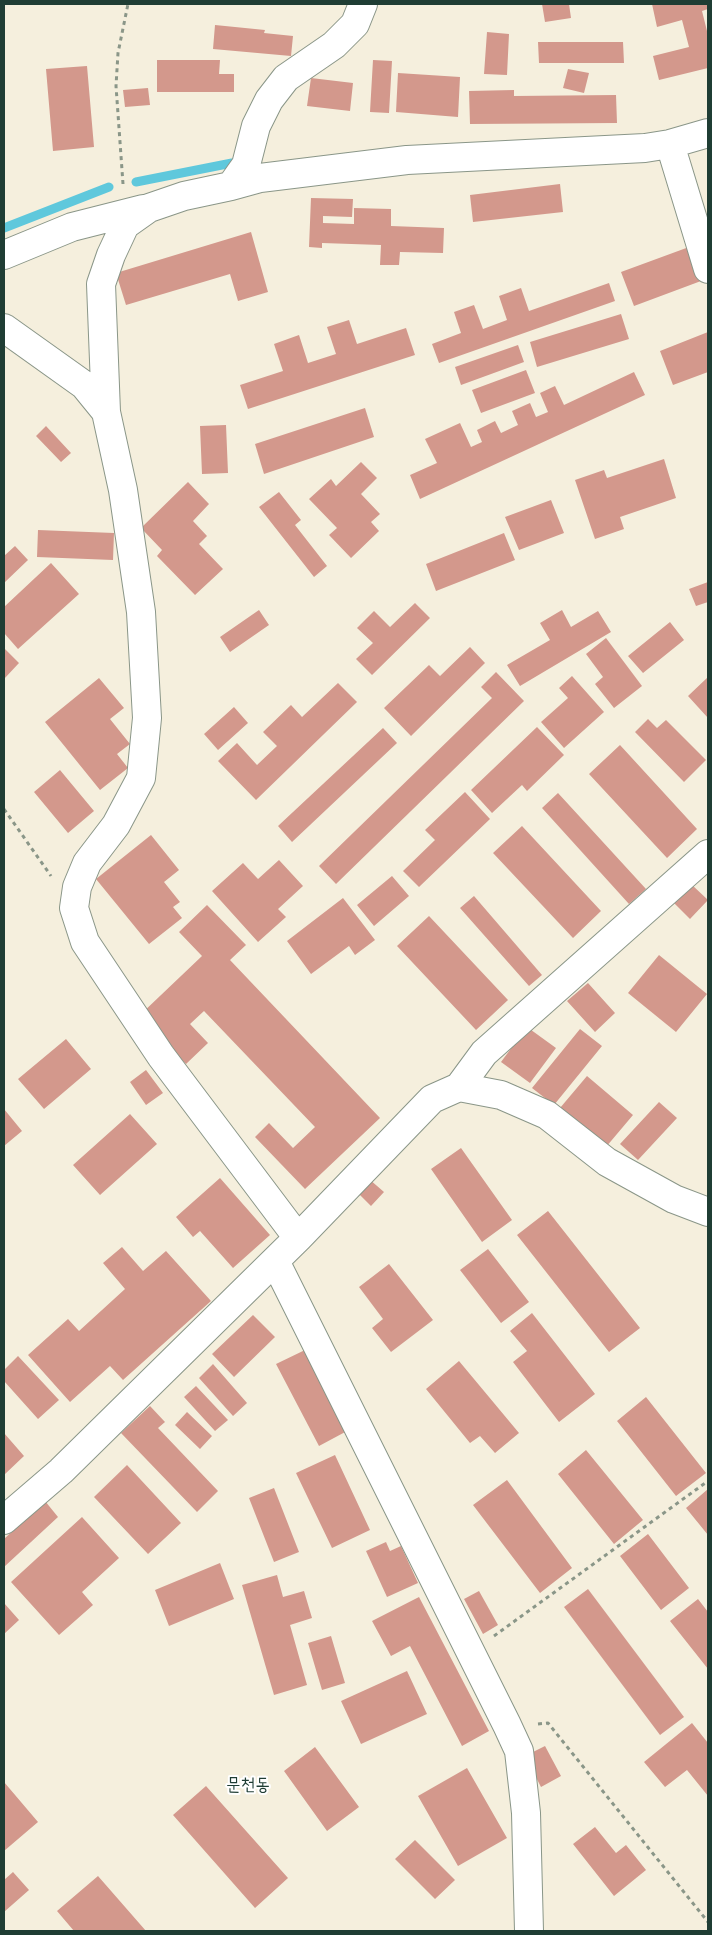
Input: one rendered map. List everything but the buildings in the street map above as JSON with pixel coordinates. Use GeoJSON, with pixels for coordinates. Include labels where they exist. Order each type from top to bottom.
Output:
{"type":"FeatureCollection","features":[{"type":"Feature","properties":{"kind":"street"},"geometry":{"type":"LineString","coordinates":[[231,186],[246,166],[256,126],[269,100],[286,78],[334,45],[355,24],[363,4]]}},
{"type":"Feature","properties":{"kind":"street"},"geometry":{"type":"LineString","coordinates":[[4,255],[72,227],[137,211],[184,196],[260,178],[407,160],[645,148],[670,144],[708,134]]}},
{"type":"Feature","properties":{"kind":"street"},"geometry":{"type":"LineString","coordinates":[[670,144],[708,269]]}},
{"type":"Feature","properties":{"kind":"street"},"geometry":{"type":"LineString","coordinates":[[137,211],[125,225],[111,255],[101,284],[106,412],[123,490],[142,612],[147,718],[141,778],[116,825],[87,863],[77,887],[74,908],[85,942],[161,1056],[298,1238]]}},
{"type":"Feature","properties":{"kind":"street"},"geometry":{"type":"LineString","coordinates":[[4,328],[84,385],[106,412]]}},
{"type":"Feature","properties":{"kind":"street"},"geometry":{"type":"LineString","coordinates":[[4,1520],[61,1471],[275,1261],[432,1100],[459,1087],[484,1053],[708,854]]}},
{"type":"Feature","properties":{"kind":"street"},"geometry":{"type":"LineString","coordinates":[[459,1087],[501,1095],[548,1115],[607,1162],[674,1199],[708,1212]]}},
{"type":"Feature","properties":{"kind":"street"},"geometry":{"type":"LineString","coordinates":[[275,1261],[508,1725],[519,1751],[526,1813],[530,1931]]}},
{"type":"Feature","properties":{"kind":"path"},"geometry":{"type":"LineString","coordinates":[[128,4],[118,53],[116,86],[137,211]]}},
{"type":"Feature","properties":{"kind":"path"},"geometry":{"type":"LineString","coordinates":[[4,809],[74,908]]}},
{"type":"Feature","properties":{"kind":"path"},"geometry":{"type":"LineString","coordinates":[[471,1653],[708,1481]]}},
{"type":"Feature","properties":{"kind":"path"},"geometry":{"type":"LineString","coordinates":[[508,1725],[548,1723],[708,1922]]}},
{"type":"Feature","properties":{"kind":"waterway"},"geometry":{"type":"LineString","coordinates":[[136,182],[232,163]]}},
{"type":"Feature","properties":{"kind":"waterway"},"geometry":{"type":"LineString","coordinates":[[4,228],[109,187]]}},
{"type":"Feature","properties":{"kind":"district","name":"문천동"},"geometry":{"type":"Point","coordinates":[248,1787]}}]}
